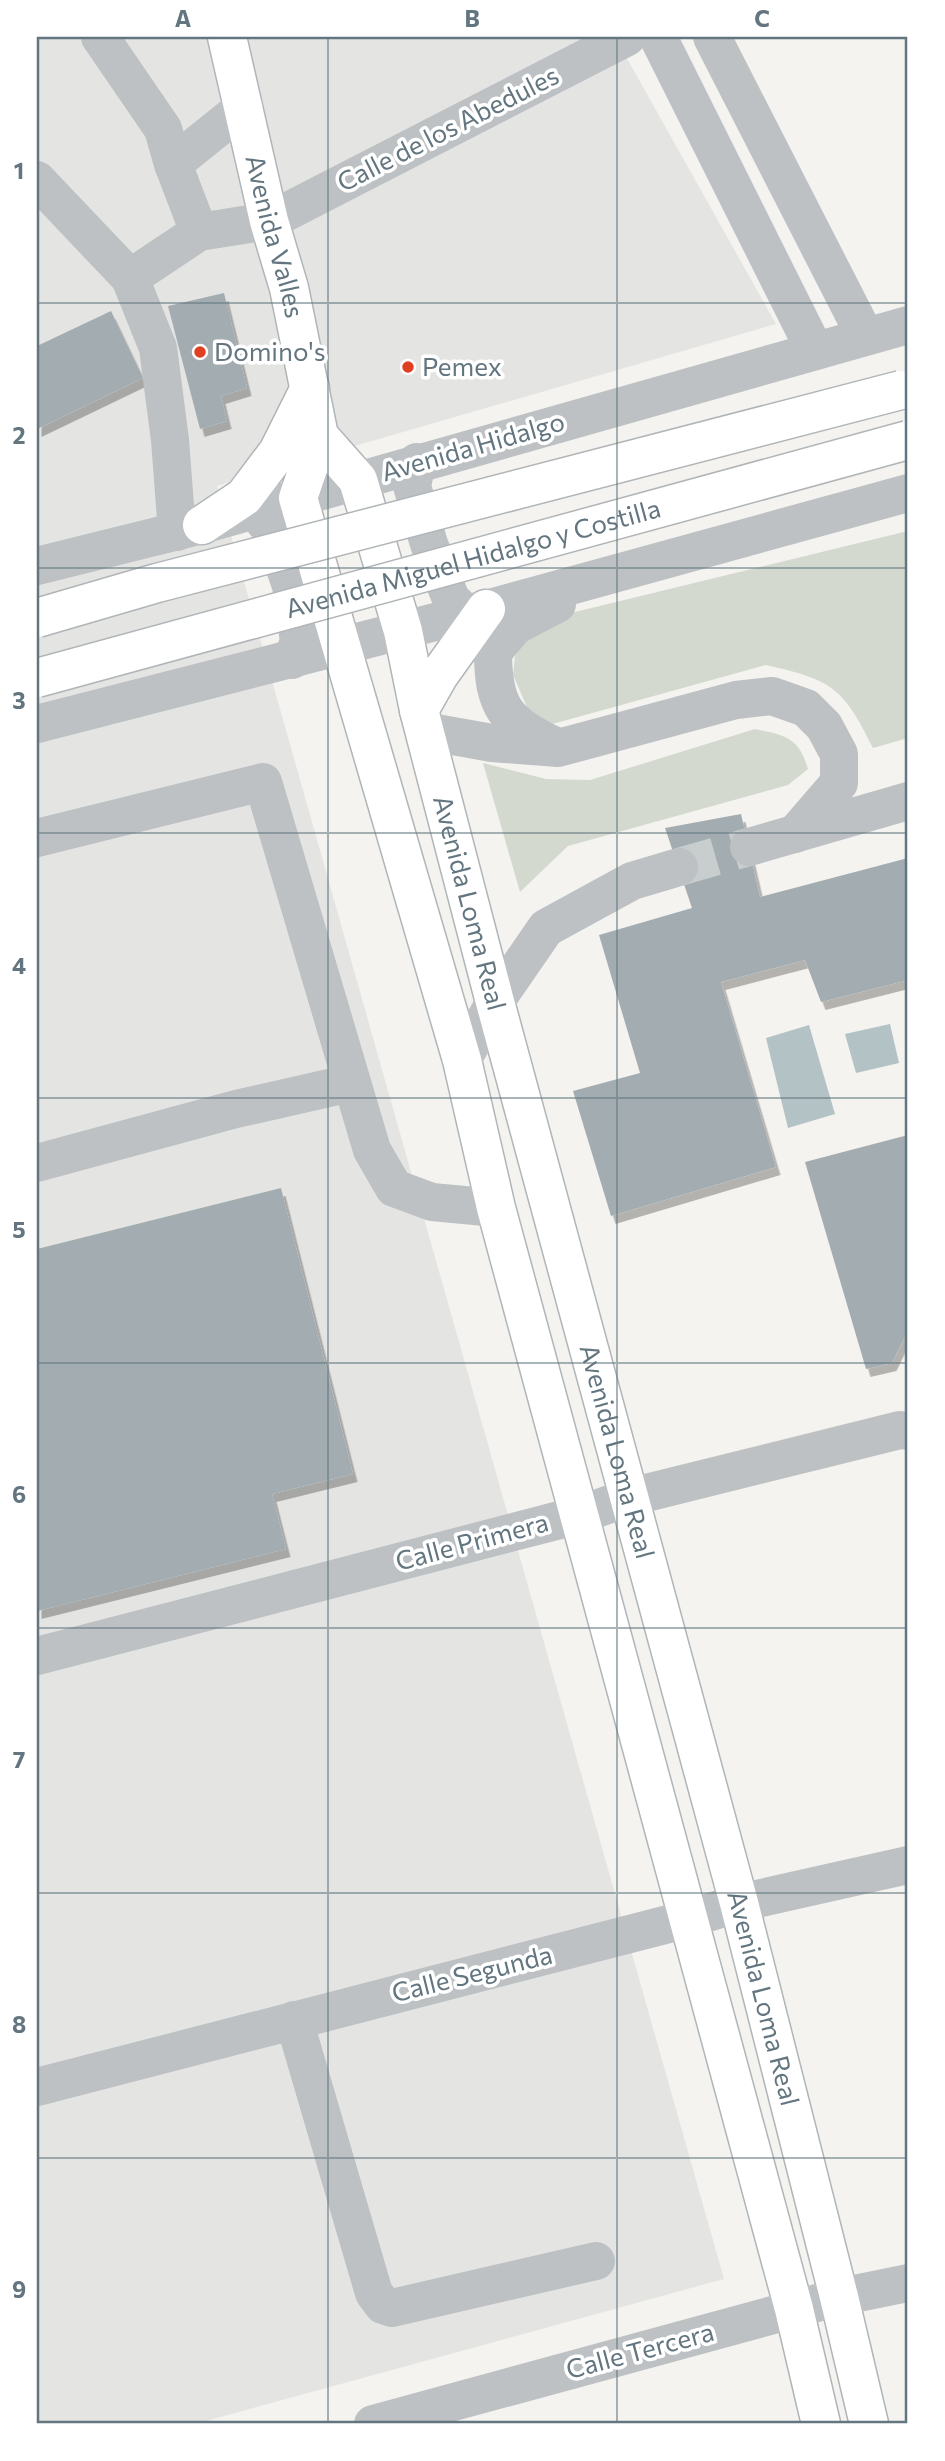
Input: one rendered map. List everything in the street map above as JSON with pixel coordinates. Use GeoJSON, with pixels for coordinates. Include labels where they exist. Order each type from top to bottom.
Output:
{"type":"FeatureCollection","features":[{"type":"Feature","properties":{"kind":"main road","name":"Avenida Valles"},"geometry":{"type":"LineString","coordinates":[[227,37],[269,221],[289,288],[320,436],[359,480]]}},
{"type":"Feature","properties":{"kind":"main road"},"geometry":{"type":"LineString","coordinates":[[189,528],[244,496],[278,452],[310,388]]}},
{"type":"Feature","properties":{"kind":"main road","name":"Avenida Miguel Hidalgo y Costilla"},"geometry":{"type":"LineString","coordinates":[[37,618],[157,583],[905,389]]}},
{"type":"Feature","properties":{"kind":"main road"},"geometry":{"type":"LineString","coordinates":[[298,498],[320,436]]}},
{"type":"Feature","properties":{"kind":"main road","name":"Avenida Miguel Hidalgo y Costilla"},"geometry":{"type":"LineString","coordinates":[[37,678],[908,440]]}},
{"type":"Feature","properties":{"kind":"main road","name":"Avenida Loma Real"},"geometry":{"type":"LineString","coordinates":[[359,480],[404,631],[422,720],[495,1002],[739,1903],[869,2424]]}},
{"type":"Feature","properties":{"kind":"main road","name":"Avenida Loma Real"},"geometry":{"type":"LineString","coordinates":[[298,498],[462,1060],[496,1208],[794,2309],[821,2424]]}},
{"type":"Feature","properties":{"kind":"main road"},"geometry":{"type":"LineString","coordinates":[[422,720],[439,675],[476,612]]}},
{"type":"Feature","properties":{"kind":"street"},"geometry":{"type":"LineString","coordinates":[[100,37],[163,129],[173,164],[199,232],[130,278]]}},
{"type":"Feature","properties":{"kind":"street","name":"Calle de los Abedules"},"geometry":{"type":"LineString","coordinates":[[199,232],[269,221],[626,37]]}},
{"type":"Feature","properties":{"kind":"street"},"geometry":{"type":"LineString","coordinates":[[658,37],[815,351]]}},
{"type":"Feature","properties":{"kind":"street"},"geometry":{"type":"LineString","coordinates":[[712,37],[865,336]]}},
{"type":"Feature","properties":{"kind":"street"},"geometry":{"type":"LineString","coordinates":[[173,164],[244,107]]}},
{"type":"Feature","properties":{"kind":"street"},"geometry":{"type":"LineString","coordinates":[[37,180],[130,278],[158,348],[170,440],[189,528]]}},
{"type":"Feature","properties":{"kind":"street"},"geometry":{"type":"LineString","coordinates":[[751,223],[793,196]]}},
{"type":"Feature","properties":{"kind":"street","name":"Avenida Hidalgo"},"geometry":{"type":"LineString","coordinates":[[37,566],[250,512],[908,325]]}},
{"type":"Feature","properties":{"kind":"street"},"geometry":{"type":"LineString","coordinates":[[417,463],[412,486],[429,544],[451,599],[476,612]]}},
{"type":"Feature","properties":{"kind":"street"},"geometry":{"type":"LineString","coordinates":[[37,724],[476,612],[908,493]]}},
{"type":"Feature","properties":{"kind":"street"},"geometry":{"type":"LineString","coordinates":[[250,512],[271,527],[291,586],[299,640],[292,660]]}},
{"type":"Feature","properties":{"kind":"street"},"geometry":{"type":"LineString","coordinates":[[558,748],[524,732],[504,711],[493,679],[493,652],[516,626],[610,575]]}},
{"type":"Feature","properties":{"kind":"street"},"geometry":{"type":"LineString","coordinates":[[422,720],[492,743],[558,748],[736,700],[772,696],[806,708],[824,726],[839,754],[839,783],[794,834]]}},
{"type":"Feature","properties":{"kind":"street"},"geometry":{"type":"LineString","coordinates":[[37,838],[263,782],[372,1150],[394,1188],[432,1202],[496,1208]]}},
{"type":"Feature","properties":{"kind":"street"},"geometry":{"type":"LineString","coordinates":[[749,847],[908,801]]}},
{"type":"Feature","properties":{"kind":"street"},"geometry":{"type":"LineString","coordinates":[[462,1060],[495,1002],[546,928],[632,881],[679,867]]}},
{"type":"Feature","properties":{"kind":"street"},"geometry":{"type":"LineString","coordinates":[[37,1163],[236,1110],[351,1083]]}},
{"type":"Feature","properties":{"kind":"street","name":"Calle Primera"},"geometry":{"type":"LineString","coordinates":[[37,1656],[579,1515],[630,1497],[906,1425]]}},
{"type":"Feature","properties":{"kind":"street","name":"Calle Segunda"},"geometry":{"type":"LineString","coordinates":[[37,2087],[688,1919],[739,1903],[908,1864]]}},
{"type":"Feature","properties":{"kind":"street"},"geometry":{"type":"LineString","coordinates":[[294,2020],[374,2293],[383,2305],[392,2308],[596,2262]]}},
{"type":"Feature","properties":{"kind":"street","name":"Calle Tercera"},"geometry":{"type":"LineString","coordinates":[[373,2424],[839,2297],[908,2283]]}},
{"type":"Feature","properties":{"kind":"shaded area"},"geometry":{"type":"Polygon","coordinates":[[[37,37],[615,37],[776,324],[217,486],[724,2279],[195,2424],[37,2424],[37,37]]]}},
{"type":"Feature","properties":{"kind":"shaded area"},"geometry":{"type":"Polygon","coordinates":[[[908,531],[908,738],[873,748],[853,711],[833,689],[806,676],[766,665],[549,725],[527,707],[513,675],[515,656],[538,621],[908,531]]]}},
{"type":"Feature","properties":{"kind":"shaded area"},"geometry":{"type":"Polygon","coordinates":[[[755,729],[789,739],[800,750],[808,769],[788,785],[568,846],[520,892],[483,763],[546,779],[590,780],[755,729]]]}},
{"type":"Feature","properties":{"kind":"shaded area"},"geometry":{"type":"Polygon","coordinates":[[[890,1024],[899,1063],[856,1073],[845,1034],[890,1024]]]}},
{"type":"Feature","properties":{"kind":"shaded area"},"geometry":{"type":"Polygon","coordinates":[[[809,1025],[835,1114],[788,1128],[766,1038],[809,1025]]]}},
{"type":"Feature","properties":{"kind":"building"},"geometry":{"type":"Polygon","coordinates":[[[224,293],[247,388],[221,396],[227,421],[200,429],[168,306],[224,293]]]}},
{"type":"Feature","properties":{"kind":"building"},"geometry":{"type":"Polygon","coordinates":[[[111,311],[143,378],[37,429],[37,346],[111,311]]]}},
{"type":"Feature","properties":{"kind":"building"},"geometry":{"type":"Polygon","coordinates":[[[741,814],[760,897],[908,858],[908,980],[821,1002],[805,960],[721,982],[776,1167],[611,1216],[573,1091],[640,1073],[599,935],[692,908],[665,828],[741,814]]]}},
{"type":"Feature","properties":{"kind":"building"},"geometry":{"type":"Polygon","coordinates":[[[908,1135],[908,1330],[892,1363],[866,1369],[805,1162],[908,1135]]]}},
{"type":"Feature","properties":{"kind":"building"},"geometry":{"type":"Polygon","coordinates":[[[281,1188],[353,1474],[272,1494],[286,1549],[37,1611],[37,1249],[281,1188]]]}},
{"type":"Feature","properties":{"kind":"tunnel"},"geometry":{"type":"LineString","coordinates":[[679,867],[749,847]]}},
{"type":"Feature","properties":{"kind":"place","name":"Domino's"},"geometry":{"type":"Point","coordinates":[200,352]}},
{"type":"Feature","properties":{"kind":"place","name":"Pemex"},"geometry":{"type":"Point","coordinates":[408,367]}}]}
